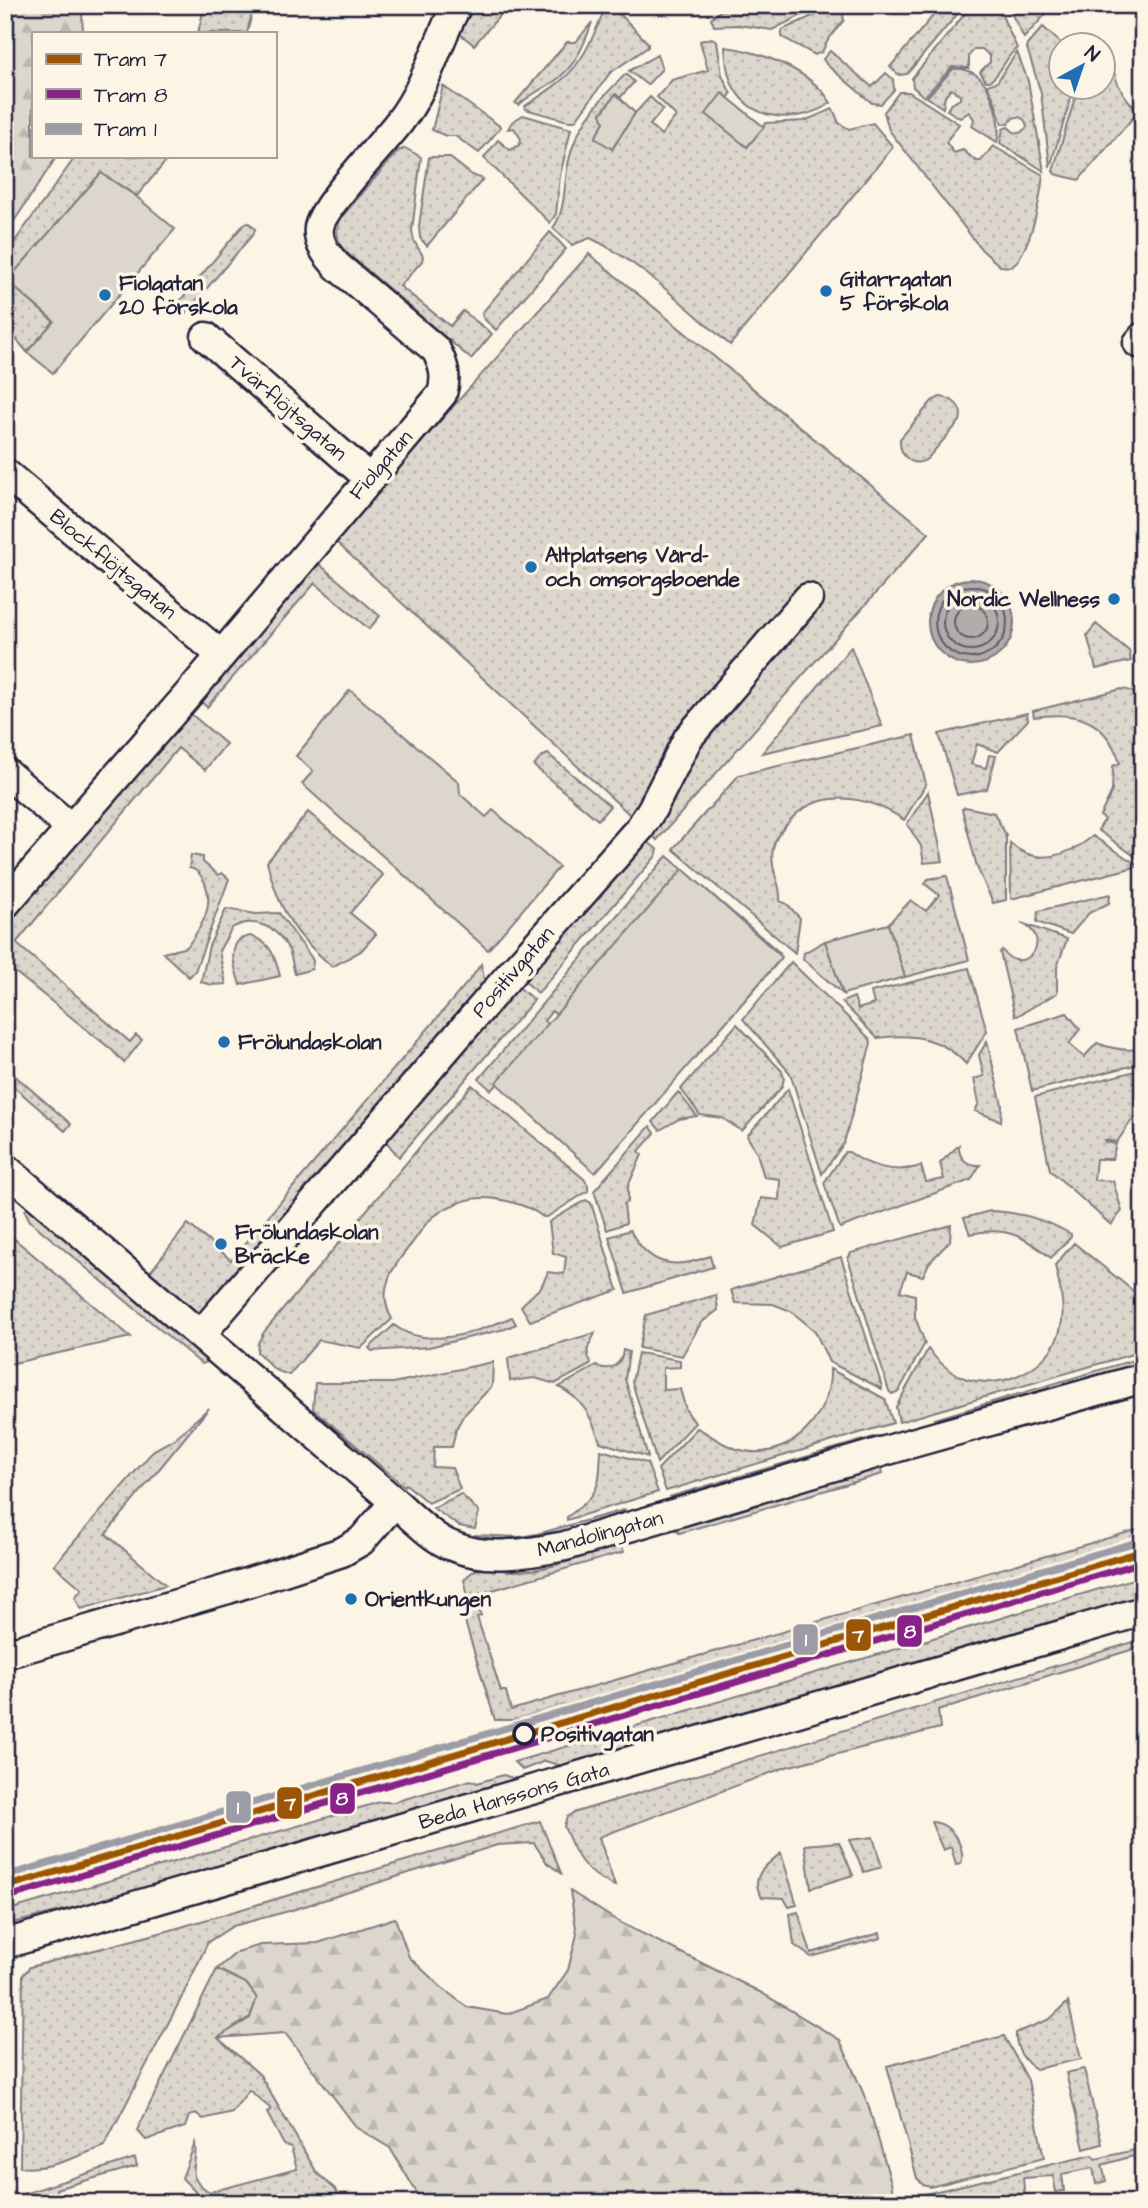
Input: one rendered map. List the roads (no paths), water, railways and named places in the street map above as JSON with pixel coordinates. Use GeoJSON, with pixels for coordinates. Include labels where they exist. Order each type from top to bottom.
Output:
{"type":"FeatureCollection","features":[{"type":"Feature","properties":{"kind":"street","name":"Fiolgatan"},"geometry":{"type":"LineString","coordinates":[[5,904],[442,394],[445,375],[436,350],[337,266],[324,250],[319,237],[319,226],[330,206],[419,95],[457,5]]}},
{"type":"Feature","properties":{"kind":"street","name":"Tvärflöjtsgatan"},"geometry":{"type":"LineString","coordinates":[[206,337],[370,479]]}},
{"type":"Feature","properties":{"kind":"street","name":"Blockflöjtsgatan"},"geometry":{"type":"LineString","coordinates":[[5,473],[221,655]]}},
{"type":"Feature","properties":{"kind":"street","name":"Positivgatan"},"geometry":{"type":"LineString","coordinates":[[201,1334],[499,987],[640,828],[688,738],[807,598]]}},
{"type":"Feature","properties":{"kind":"street"},"geometry":{"type":"LineString","coordinates":[[5,772],[71,828]]}},
{"type":"Feature","properties":{"kind":"street"},"geometry":{"type":"LineString","coordinates":[[5,1168],[396,1502],[361,1541],[342,1552],[206,1596],[5,1654]]}},
{"type":"Feature","properties":{"kind":"street","name":"Mandolingatan"},"geometry":{"type":"LineString","coordinates":[[396,1502],[450,1546],[488,1554],[520,1555],[565,1546],[1143,1378]]}},
{"type":"Feature","properties":{"kind":"street","name":"Beda Hanssons Gata"},"geometry":{"type":"LineString","coordinates":[[5,1944],[1143,1611]]}},
{"type":"Feature","properties":{"kind":"water"},"geometry":{"type":"Polygon","coordinates":[[[963,579],[979,579],[1002,591],[1011,605],[1014,622],[1011,639],[1002,653],[979,665],[963,665],[947,658],[935,646],[928,630],[928,614],[935,598],[947,586],[963,579]]]}},
{"type":"Feature","properties":{"kind":"tram line","name":"1"},"geometry":{"type":"LineString","coordinates":[[5,1876],[1140,1541]]}},
{"type":"Feature","properties":{"kind":"tram line","name":"7"},"geometry":{"type":"LineString","coordinates":[[5,1887],[1143,1551]]}},
{"type":"Feature","properties":{"kind":"tram line","name":"8"},"geometry":{"type":"LineString","coordinates":[[8,1897],[1143,1562]]}},
{"type":"Feature","properties":{"kind":"place","name":"Gitarrgatan 5 förskola"},"geometry":{"type":"Point","coordinates":[826,291]}},
{"type":"Feature","properties":{"kind":"place","name":"Fiolgatan 20 förskola"},"geometry":{"type":"Point","coordinates":[105,295]}},
{"type":"Feature","properties":{"kind":"place","name":"Altplatsens Vård- och omsorgsboende"},"geometry":{"type":"Point","coordinates":[531,567]}},
{"type":"Feature","properties":{"kind":"place","name":"Nordic Wellness"},"geometry":{"type":"Point","coordinates":[1114,599]}},
{"type":"Feature","properties":{"kind":"place","name":"Frölundaskolan"},"geometry":{"type":"Point","coordinates":[224,1042]}},
{"type":"Feature","properties":{"kind":"place","name":"Frölundaskolan Bräcke"},"geometry":{"type":"Point","coordinates":[221,1244]}},
{"type":"Feature","properties":{"kind":"place","name":"Orientkungen"},"geometry":{"type":"Point","coordinates":[351,1599]}},
{"type":"Feature","properties":{"kind":"place","name":"Positivgatan"},"geometry":{"type":"Point","coordinates":[524,1734]}}]}
